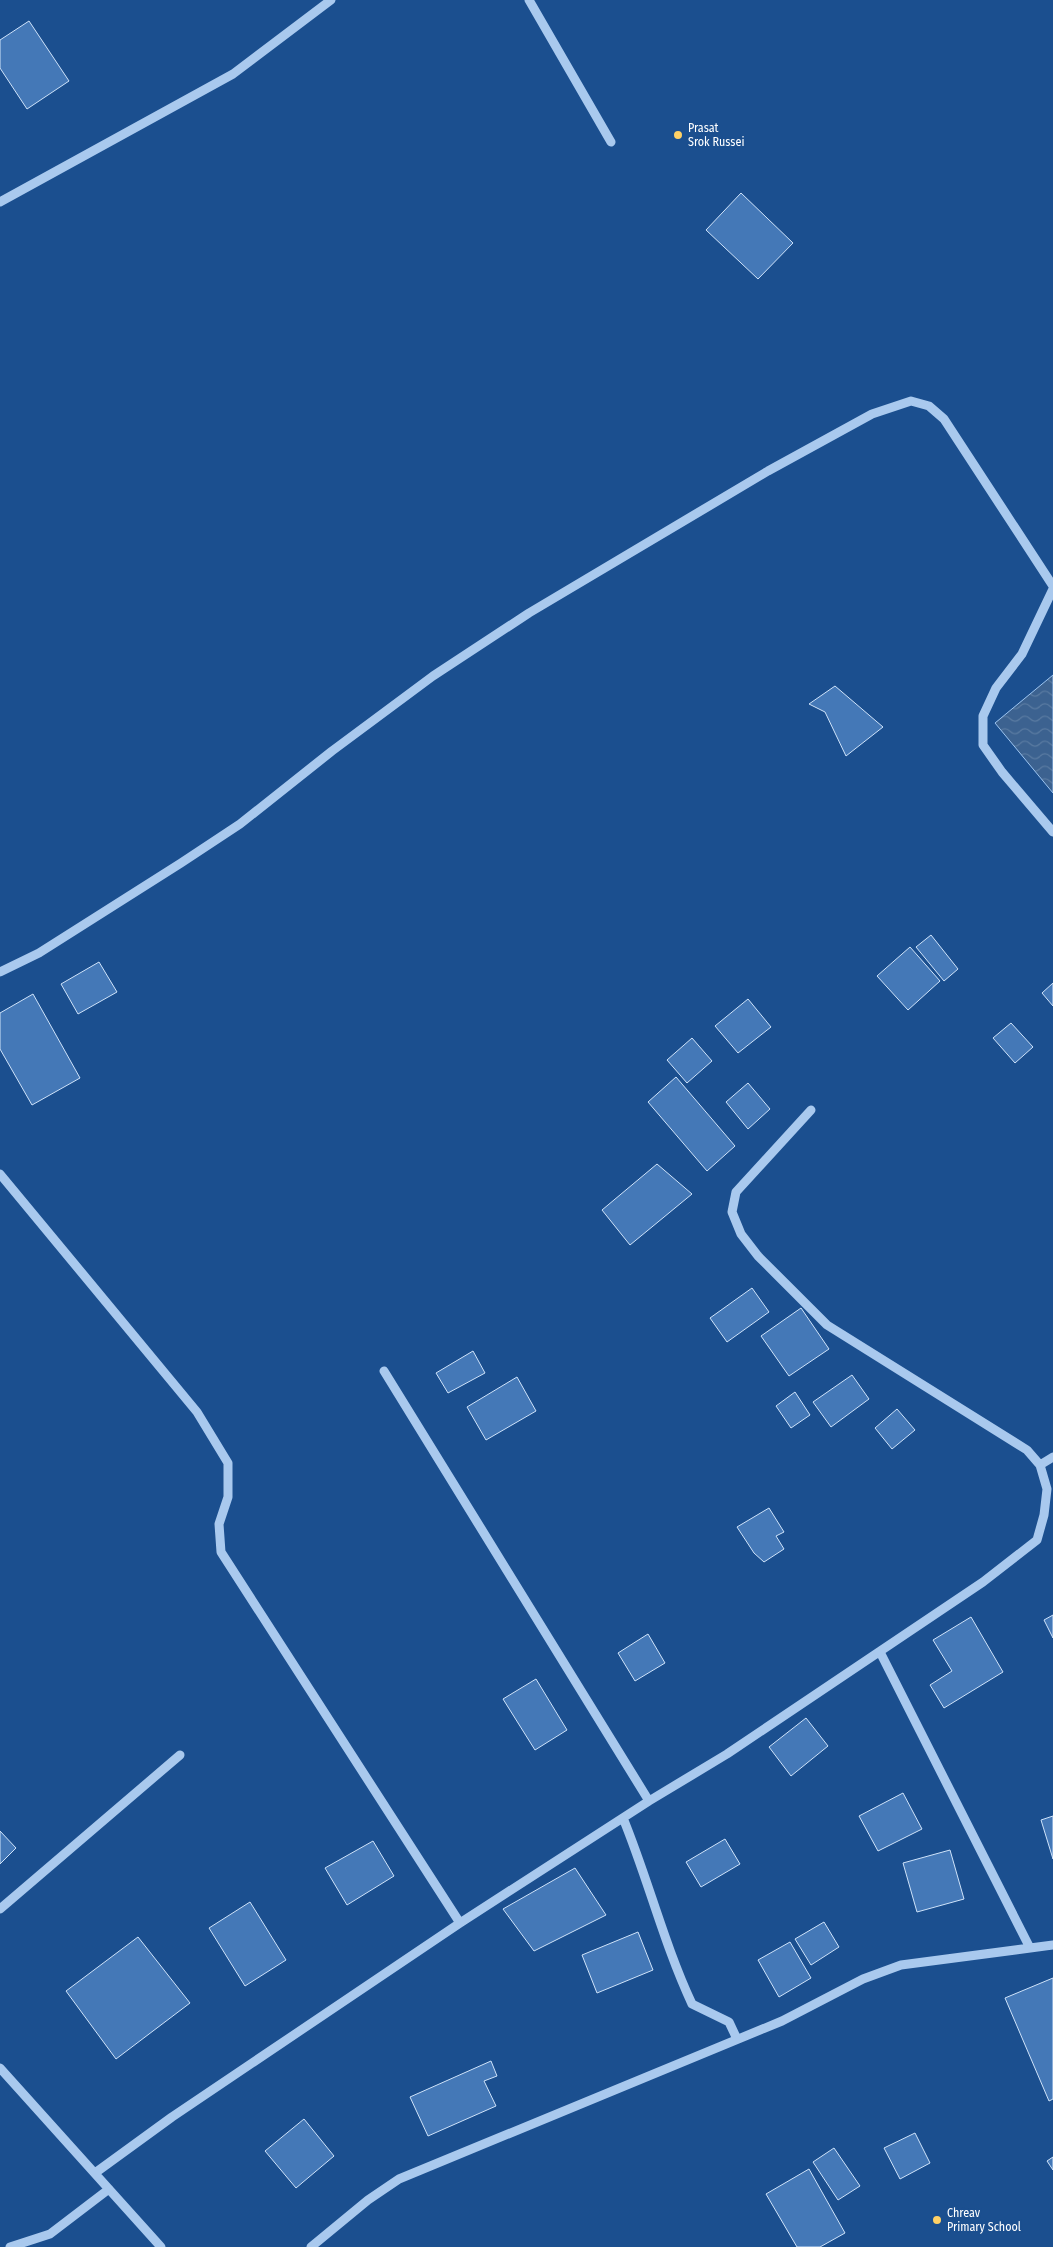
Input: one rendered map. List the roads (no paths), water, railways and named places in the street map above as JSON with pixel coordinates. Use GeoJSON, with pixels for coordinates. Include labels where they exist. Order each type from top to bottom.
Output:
{"type":"FeatureCollection","features":[{"type":"Feature","properties":{"kind":"street"},"geometry":{"type":"LineString","coordinates":[[0,202],[234,74],[331,0]]}},
{"type":"Feature","properties":{"kind":"street"},"geometry":{"type":"LineString","coordinates":[[529,0],[611,142]]}},
{"type":"Feature","properties":{"kind":"street"},"geometry":{"type":"LineString","coordinates":[[0,972],[38,953],[181,864],[240,824],[332,751],[433,676],[529,613],[768,471],[872,414],[911,401],[929,406],[944,419],[1053,586]]}},
{"type":"Feature","properties":{"kind":"street"},"geometry":{"type":"LineString","coordinates":[[1053,590],[1022,654],[996,688],[983,716],[983,745],[1002,772],[1053,832]]}},
{"type":"Feature","properties":{"kind":"street"},"geometry":{"type":"LineString","coordinates":[[95,2173],[172,2117],[460,1923],[649,1801],[727,1754],[880,1652],[983,1582],[1037,1540],[1044,1516],[1047,1489],[1040,1465],[1027,1450],[827,1326],[758,1256],[741,1234],[732,1212],[736,1192],[812,1110]]}},
{"type":"Feature","properties":{"kind":"street"},"geometry":{"type":"LineString","coordinates":[[0,1174],[197,1412],[228,1463],[228,1496],[220,1524],[221,1552],[460,1923]]}},
{"type":"Feature","properties":{"kind":"street"},"geometry":{"type":"LineString","coordinates":[[384,1371],[649,1801]]}},
{"type":"Feature","properties":{"kind":"street"},"geometry":{"type":"LineString","coordinates":[[1040,1465],[1053,1457]]}},
{"type":"Feature","properties":{"kind":"street"},"geometry":{"type":"LineString","coordinates":[[880,1652],[1030,1948]]}},
{"type":"Feature","properties":{"kind":"street"},"geometry":{"type":"LineString","coordinates":[[0,1909],[180,1755]]}},
{"type":"Feature","properties":{"kind":"street"},"geometry":{"type":"LineString","coordinates":[[623,1818],[636,1850],[670,1951],[692,2004],[729,2022],[737,2039]]}},
{"type":"Feature","properties":{"kind":"street"},"geometry":{"type":"LineString","coordinates":[[311,2247],[368,2200],[399,2179],[782,2021],[863,1979],[901,1965],[1053,1945]]}},
{"type":"Feature","properties":{"kind":"street"},"geometry":{"type":"LineString","coordinates":[[0,2068],[161,2247]]}},
{"type":"Feature","properties":{"kind":"street"},"geometry":{"type":"LineString","coordinates":[[10,2247],[50,2234],[109,2189]]}},
{"type":"Feature","properties":{"kind":"water"},"geometry":{"type":"Polygon","coordinates":[[[1053,675],[1053,793],[995,723],[1053,675]]]}},
{"type":"Feature","properties":{"kind":"place","name":"Prasat Srok Russei"},"geometry":{"type":"Point","coordinates":[678,135]}},
{"type":"Feature","properties":{"kind":"place","name":"Chreav Primary School"},"geometry":{"type":"Point","coordinates":[937,2220]}}]}
